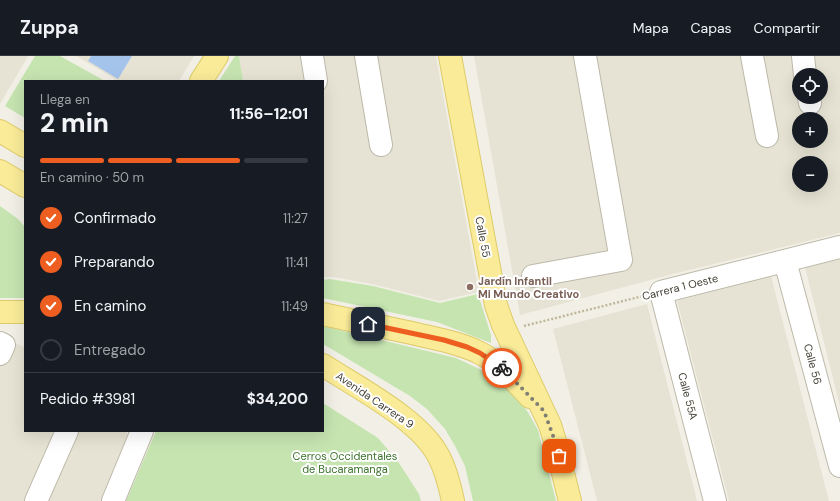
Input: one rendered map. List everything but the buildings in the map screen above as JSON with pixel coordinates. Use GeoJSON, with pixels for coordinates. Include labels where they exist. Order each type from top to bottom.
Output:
{"type":"FeatureCollection","features":[{"type":"Feature","properties":{"kind":"main road"},"geometry":{"type":"LineString","coordinates":[[202,80],[217,56]]}},
{"type":"Feature","properties":{"kind":"main road","name":"Calle 55"},"geometry":{"type":"LineString","coordinates":[[450,56],[496,305],[503,325],[544,411],[555,441],[570,501]]}},
{"type":"Feature","properties":{"kind":"main road"},"geometry":{"type":"LineString","coordinates":[[0,131],[24,145]]}},
{"type":"Feature","properties":{"kind":"main road"},"geometry":{"type":"LineString","coordinates":[[0,312],[24,312]]}},
{"type":"Feature","properties":{"kind":"main road"},"geometry":{"type":"LineString","coordinates":[[324,314],[444,340],[480,353],[505,370],[544,411]]}},
{"type":"Feature","properties":{"kind":"main road","name":"Avenida Carrera 9"},"geometry":{"type":"LineString","coordinates":[[324,366],[417,428],[440,457],[453,501]]}},
{"type":"Feature","properties":{"kind":"street"},"geometry":{"type":"LineString","coordinates":[[312,56],[316,80]]}},
{"type":"Feature","properties":{"kind":"street"},"geometry":{"type":"LineString","coordinates":[[366,56],[381,145]]}},
{"type":"Feature","properties":{"kind":"street"},"geometry":{"type":"LineString","coordinates":[[533,276],[621,260],[585,56]]}},
{"type":"Feature","properties":{"kind":"street"},"geometry":{"type":"LineString","coordinates":[[752,56],[767,136]]}},
{"type":"Feature","properties":{"kind":"street"},"geometry":{"type":"LineString","coordinates":[[803,56],[805,68]]}},
{"type":"Feature","properties":{"kind":"street"},"geometry":{"type":"LineString","coordinates":[[11,178],[24,197]]}},
{"type":"Feature","properties":{"kind":"street","name":"Carrera 1 Oeste"},"geometry":{"type":"LineString","coordinates":[[661,292],[840,247]]}},
{"type":"Feature","properties":{"kind":"street","name":"Calle 56"},"geometry":{"type":"LineString","coordinates":[[785,261],[840,466]]}},
{"type":"Feature","properties":{"kind":"street","name":"Calle 55A"},"geometry":{"type":"LineString","coordinates":[[661,292],[715,501]]}},
{"type":"Feature","properties":{"kind":"street"},"geometry":{"type":"LineString","coordinates":[[0,343],[4,345],[0,354]]}},
{"type":"Feature","properties":{"kind":"street"},"geometry":{"type":"LineString","coordinates":[[36,501],[67,432]]}},
{"type":"Feature","properties":{"kind":"street"},"geometry":{"type":"LineString","coordinates":[[113,501],[142,432]]}},
{"type":"Feature","properties":{"kind":"path","name":"Carrera 1 Oeste"},"geometry":{"type":"LineString","coordinates":[[520,327],[661,292]]}},
{"type":"Feature","properties":{"kind":"shaded area"},"geometry":{"type":"Polygon","coordinates":[[[0,56],[28,56],[0,104],[0,56]]]}},
{"type":"Feature","properties":{"kind":"shaded area"},"geometry":{"type":"Polygon","coordinates":[[[76,56],[194,56],[180,80],[116,80],[76,56]]]}},
{"type":"Feature","properties":{"kind":"shaded area"},"geometry":{"type":"Polygon","coordinates":[[[239,56],[436,56],[479,292],[439,301],[372,284],[333,277],[324,277],[324,80],[243,80],[239,56]]]}},
{"type":"Feature","properties":{"kind":"shaded area"},"geometry":{"type":"Polygon","coordinates":[[[474,56],[840,56],[840,233],[669,275],[520,315],[474,56]]]}},
{"type":"Feature","properties":{"kind":"shaded area"},"geometry":{"type":"Polygon","coordinates":[[[840,258],[840,406],[805,267],[840,258]]]}},
{"type":"Feature","properties":{"kind":"shaded area"},"geometry":{"type":"Polygon","coordinates":[[[771,276],[829,501],[729,501],[677,301],[771,276]]]}},
{"type":"Feature","properties":{"kind":"shaded area"},"geometry":{"type":"Polygon","coordinates":[[[647,304],[697,501],[597,501],[553,329],[647,304]]]}},
{"type":"Feature","properties":{"kind":"shaded area"},"geometry":{"type":"Polygon","coordinates":[[[0,338],[24,347],[24,432],[127,432],[127,442],[101,501],[0,501],[0,338]]]}},
{"type":"Feature","properties":{"kind":"green space"},"geometry":{"type":"Polygon","coordinates":[[[35,56],[60,56],[103,80],[24,80],[24,117],[5,106],[35,56]]]}},
{"type":"Feature","properties":{"kind":"green space"},"geometry":{"type":"Polygon","coordinates":[[[235,56],[239,56],[243,80],[220,80],[235,56]]]}},
{"type":"Feature","properties":{"kind":"green space"},"geometry":{"type":"Polygon","coordinates":[[[0,206],[18,219],[24,226],[24,298],[0,298],[0,206]]]}},
{"type":"Feature","properties":{"kind":"green space"},"geometry":{"type":"Polygon","coordinates":[[[330,279],[373,286],[440,303],[478,294],[491,335],[491,343],[437,322],[324,298],[324,280],[330,279]]]}},
{"type":"Feature","properties":{"kind":"green space"},"geometry":{"type":"Polygon","coordinates":[[[324,326],[456,358],[494,376],[510,389],[527,411],[538,430],[556,501],[473,501],[465,466],[445,429],[427,409],[410,396],[324,345],[324,326]]]}},
{"type":"Feature","properties":{"kind":"green space","name":"Cerros Occidentales de Bucaramanga"},"geometry":{"type":"Polygon","coordinates":[[[324,404],[378,438],[399,463],[419,494],[421,501],[126,501],[156,432],[324,432],[324,404]]]}},
{"type":"Feature","properties":{"kind":"water"},"geometry":{"type":"Polygon","coordinates":[[[91,56],[132,56],[118,79],[88,61],[91,56]]]}},
{"type":"Feature","properties":{"kind":"way so far"},"geometry":{"type":"LineString","coordinates":[[502,368],[544,411],[550,425],[559,456]]}},
{"type":"Feature","properties":{"kind":"place","name":"Jardín Infantil Mi Mundo Creativo"},"geometry":{"type":"Point","coordinates":[470,287]}},
{"type":"Feature","properties":{"kind":"route"},"geometry":{"type":"LineString","coordinates":[[368,324],[444,340],[467,347],[492,360],[502,368]]}}]}
